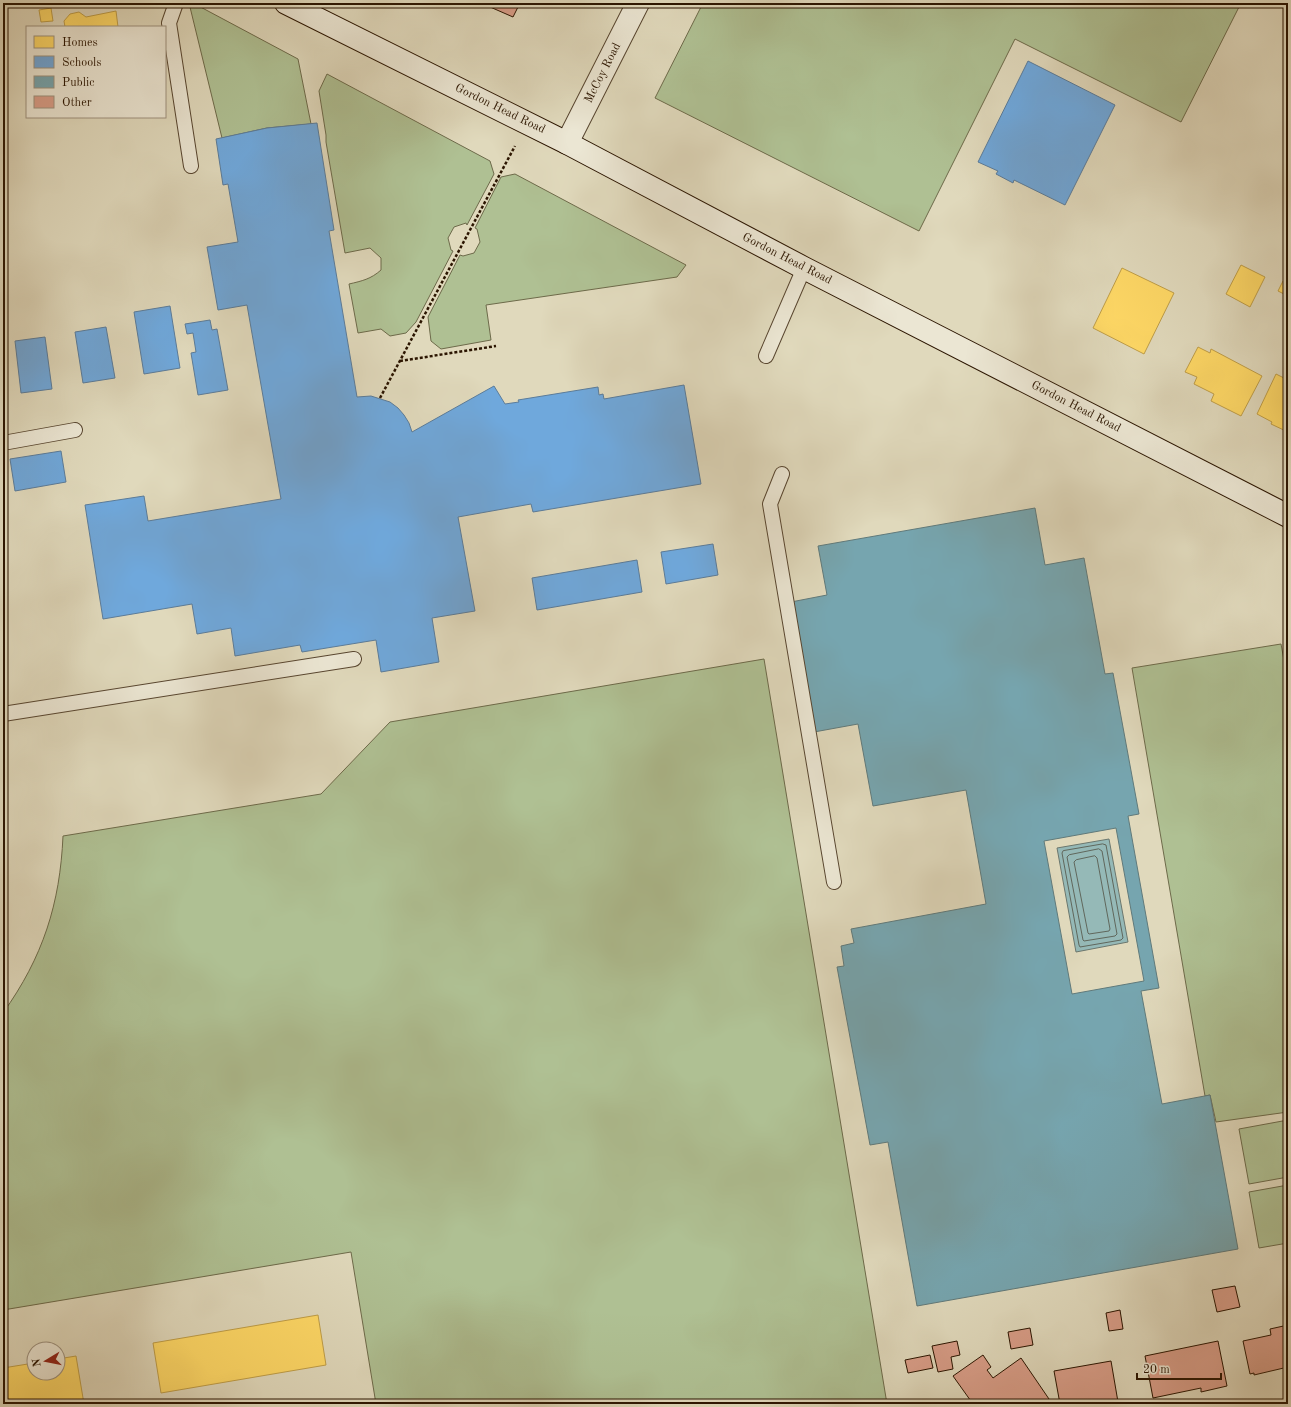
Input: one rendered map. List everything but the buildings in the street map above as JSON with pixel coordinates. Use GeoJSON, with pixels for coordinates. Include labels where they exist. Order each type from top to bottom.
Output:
{"type":"FeatureCollection","features":[{"type":"Feature","properties":{"kind":"main road","name":"Gordon Head Road"},"geometry":{"type":"LineString","coordinates":[[286,3],[528,123],[804,268],[1288,516]]}},
{"type":"Feature","properties":{"kind":"main road","name":"McCoy Road"},"geometry":{"type":"LineString","coordinates":[[567,143],[638,3]]}},
{"type":"Feature","properties":{"kind":"lane"},"geometry":{"type":"LineString","coordinates":[[176,3],[168,23],[192,166]]}},
{"type":"Feature","properties":{"kind":"lane"},"geometry":{"type":"LineString","coordinates":[[766,356],[804,268]]}},
{"type":"Feature","properties":{"kind":"lane"},"geometry":{"type":"LineString","coordinates":[[3,443],[75,430]]}},
{"type":"Feature","properties":{"kind":"lane"},"geometry":{"type":"LineString","coordinates":[[782,474],[770,504],[834,882]]}},
{"type":"Feature","properties":{"kind":"lane"},"geometry":{"type":"LineString","coordinates":[[3,714],[354,659]]}},
{"type":"Feature","properties":{"kind":"path"},"geometry":{"type":"LineString","coordinates":[[380,398],[500,171],[528,123]]}},
{"type":"Feature","properties":{"kind":"path"},"geometry":{"type":"LineString","coordinates":[[400,362],[496,346]]}},
{"type":"Feature","properties":{"kind":"green space"},"geometry":{"type":"Polygon","coordinates":[[[189,3],[193,3],[298,59],[311,124],[267,128],[222,138],[189,3]]]}},
{"type":"Feature","properties":{"kind":"green space"},"geometry":{"type":"Polygon","coordinates":[[[703,3],[1241,3],[1181,122],[1015,39],[919,231],[655,98],[703,3]]]}},
{"type":"Feature","properties":{"kind":"green space"},"geometry":{"type":"Polygon","coordinates":[[[327,74],[490,161],[494,174],[467,225],[466,223],[454,227],[448,238],[451,250],[453,251],[416,322],[406,333],[390,336],[381,329],[358,333],[349,284],[374,276],[381,270],[381,258],[370,248],[345,253],[319,91],[327,74]]]}},
{"type":"Feature","properties":{"kind":"green space"},"geometry":{"type":"Polygon","coordinates":[[[515,174],[686,265],[677,277],[486,305],[491,340],[441,349],[431,341],[428,317],[460,255],[463,256],[474,253],[480,242],[477,229],[475,228],[501,177],[515,174]]]}},
{"type":"Feature","properties":{"kind":"green space"},"geometry":{"type":"Polygon","coordinates":[[[1281,644],[1288,682],[1288,1112],[1216,1122],[1210,1095],[1205,1096],[1132,668],[1281,644]]]}},
{"type":"Feature","properties":{"kind":"green space"},"geometry":{"type":"Polygon","coordinates":[[[764,659],[887,1404],[376,1404],[351,1252],[3,1310],[3,1013],[29,971],[47,929],[58,884],[63,836],[321,794],[390,722],[764,659]]]}},
{"type":"Feature","properties":{"kind":"green space"},"geometry":{"type":"Polygon","coordinates":[[[1288,1120],[1288,1177],[1249,1184],[1239,1129],[1288,1120]]]}},
{"type":"Feature","properties":{"kind":"green space"},"geometry":{"type":"Polygon","coordinates":[[[1288,1185],[1288,1243],[1259,1248],[1249,1192],[1288,1185]]]}},
{"type":"Feature","properties":{"kind":"water"},"geometry":{"type":"Polygon","coordinates":[[[1109,839],[1128,942],[1076,952],[1057,848],[1109,839]]]}}]}
